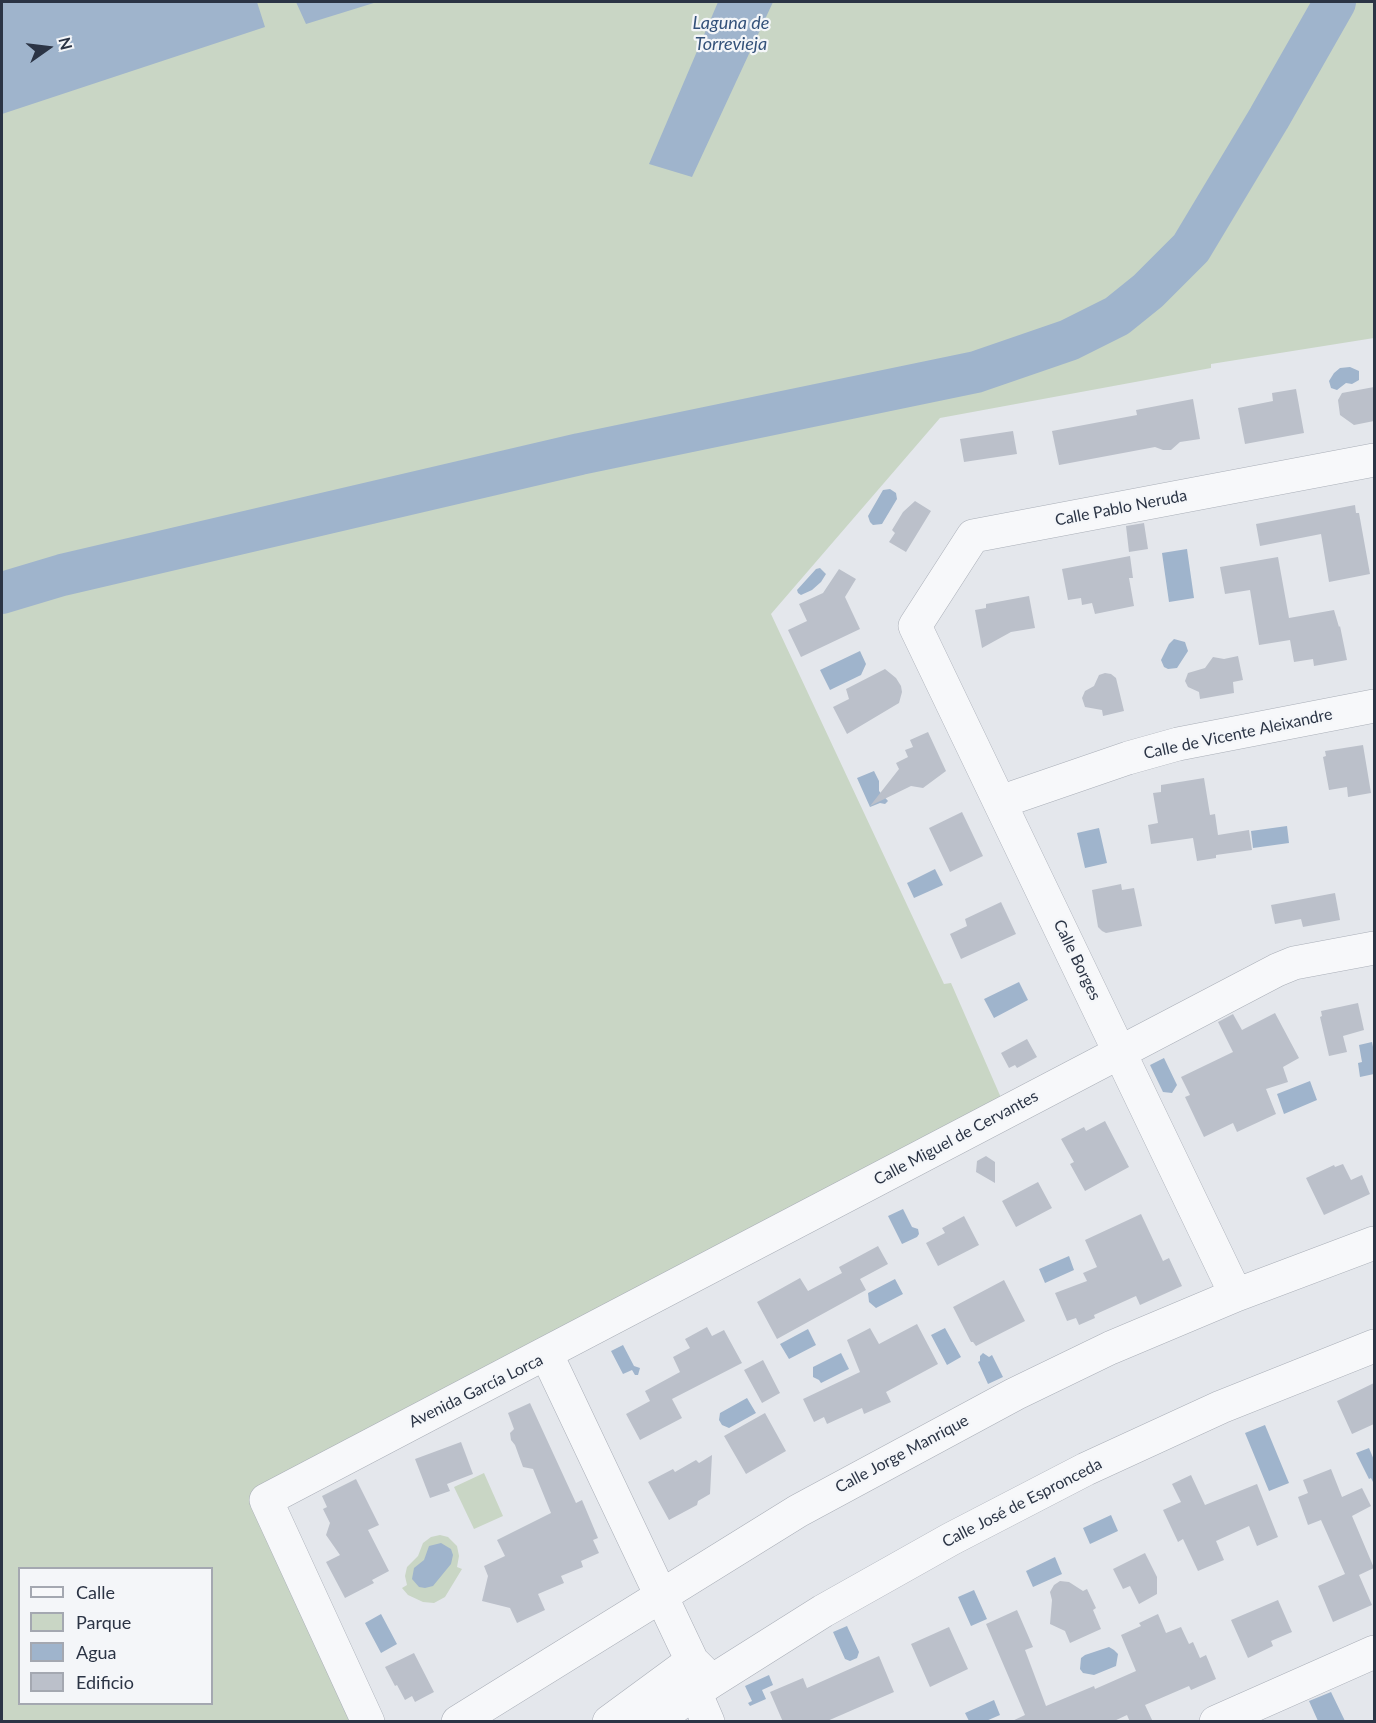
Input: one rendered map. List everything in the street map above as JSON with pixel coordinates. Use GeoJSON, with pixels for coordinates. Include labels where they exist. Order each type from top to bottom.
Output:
{"type":"FeatureCollection","features":[{"type":"Feature","properties":{"kind":"street","name":"Calle Pablo Neruda"},"geometry":{"type":"LineString","coordinates":[[915,626],[974,536],[1374,460]]}},
{"type":"Feature","properties":{"kind":"street","name":"Calle Borges"},"geometry":{"type":"LineString","coordinates":[[915,626],[1236,1295]]}},
{"type":"Feature","properties":{"kind":"street","name":"Calle de Vicente Aleixandre"},"geometry":{"type":"LineString","coordinates":[[1000,802],[1120,761],[1178,744],[1374,706]]}},
{"type":"Feature","properties":{"kind":"street","name":"Calle Miguel de Cervantes"},"geometry":{"type":"LineString","coordinates":[[546,1353],[1277,970],[1294,963],[1374,948]]}},
{"type":"Feature","properties":{"kind":"street","name":"Calle Jorge Manrique"},"geometry":{"type":"LineString","coordinates":[[458,1722],[798,1511],[1015,1394],[1110,1348],[1236,1295],[1374,1243]]}},
{"type":"Feature","properties":{"kind":"street","name":"Calle José de Espronceda"},"geometry":{"type":"LineString","coordinates":[[700,1678],[951,1539],[1086,1468],[1221,1407],[1374,1346]]}},
{"type":"Feature","properties":{"kind":"street","name":"Avenida García Lorca"},"geometry":{"type":"LineString","coordinates":[[368,1722],[266,1500],[546,1353],[700,1678],[730,1722]]}},
{"type":"Feature","properties":{"kind":"street"},"geometry":{"type":"LineString","coordinates":[[1216,1722],[1374,1652]]}},
{"type":"Feature","properties":{"kind":"street","name":"Avenida García Lorca"},"geometry":{"type":"LineString","coordinates":[[700,1678],[708,1722]]}},
{"type":"Feature","properties":{"kind":"street"},"geometry":{"type":"LineString","coordinates":[[609,1722],[700,1678]]}},
{"type":"Feature","properties":{"kind":"street"},"geometry":{"type":"LineString","coordinates":[[656,1722],[700,1678]]}},
{"type":"Feature","properties":{"kind":"green space"},"geometry":{"type":"Polygon","coordinates":[[[2,2],[1374,2],[1374,338],[1211,364],[1211,368],[940,418],[771,614],[944,984],[951,983],[1002,1100],[254,1494],[357,1721],[2,1722],[2,2]]]}},
{"type":"Feature","properties":{"kind":"green space"},"geometry":{"type":"Polygon","coordinates":[[[484,1473],[503,1516],[474,1529],[454,1487],[484,1473]]]}},
{"type":"Feature","properties":{"kind":"green space"},"geometry":{"type":"Polygon","coordinates":[[[440,1535],[448,1537],[457,1546],[459,1556],[457,1567],[462,1569],[445,1597],[434,1603],[423,1602],[408,1595],[402,1588],[407,1585],[405,1576],[407,1567],[418,1556],[423,1543],[431,1537],[440,1535]]]}},
{"type":"Feature","properties":{"kind":"water"},"geometry":{"type":"Polygon","coordinates":[[[2,2],[257,2],[265,27],[2,114],[2,2]]]}},
{"type":"Feature","properties":{"kind":"water"},"geometry":{"type":"Polygon","coordinates":[[[296,2],[377,2],[306,24],[296,2]]]}},
{"type":"Feature","properties":{"kind":"water","name":"Laguna de Torrevieja"},"geometry":{"type":"Polygon","coordinates":[[[718,2],[773,2],[692,177],[649,164],[718,2]]]}},
{"type":"Feature","properties":{"kind":"water"},"geometry":{"type":"Polygon","coordinates":[[[1350,367],[1359,371],[1359,380],[1352,384],[1346,383],[1337,390],[1331,388],[1329,381],[1334,373],[1340,368],[1350,367]]]}},
{"type":"Feature","properties":{"kind":"water"},"geometry":{"type":"Polygon","coordinates":[[[890,489],[896,493],[897,499],[882,524],[873,525],[868,516],[883,490],[890,489]]]}},
{"type":"Feature","properties":{"kind":"water"},"geometry":{"type":"Polygon","coordinates":[[[1187,549],[1194,598],[1169,602],[1162,553],[1187,549]]]}},
{"type":"Feature","properties":{"kind":"water"},"geometry":{"type":"Polygon","coordinates":[[[820,568],[826,574],[821,582],[812,590],[801,595],[798,593],[797,590],[816,569],[820,568]]]}},
{"type":"Feature","properties":{"kind":"water"},"geometry":{"type":"Polygon","coordinates":[[[1174,639],[1185,642],[1188,651],[1177,668],[1168,669],[1164,667],[1161,660],[1174,639]]]}},
{"type":"Feature","properties":{"kind":"water"},"geometry":{"type":"Polygon","coordinates":[[[860,651],[866,664],[861,675],[830,690],[820,670],[860,651]]]}},
{"type":"Feature","properties":{"kind":"water"},"geometry":{"type":"Polygon","coordinates":[[[874,771],[879,781],[879,791],[888,801],[885,804],[880,803],[870,807],[857,778],[874,771]]]}},
{"type":"Feature","properties":{"kind":"water"},"geometry":{"type":"Polygon","coordinates":[[[1287,826],[1289,843],[1253,848],[1251,831],[1287,826]]]}},
{"type":"Feature","properties":{"kind":"water"},"geometry":{"type":"Polygon","coordinates":[[[1099,828],[1107,863],[1085,868],[1077,833],[1099,828]]]}},
{"type":"Feature","properties":{"kind":"water"},"geometry":{"type":"Polygon","coordinates":[[[935,869],[943,885],[914,898],[907,883],[935,869]]]}},
{"type":"Feature","properties":{"kind":"water"},"geometry":{"type":"Polygon","coordinates":[[[1019,982],[1028,1000],[994,1018],[984,999],[1019,982]]]}},
{"type":"Feature","properties":{"kind":"water"},"geometry":{"type":"Polygon","coordinates":[[[1372,1042],[1374,1074],[1360,1077],[1358,1063],[1362,1062],[1359,1045],[1372,1042]]]}},
{"type":"Feature","properties":{"kind":"water"},"geometry":{"type":"Polygon","coordinates":[[[1164,1058],[1177,1085],[1172,1093],[1163,1092],[1150,1065],[1164,1058]]]}},
{"type":"Feature","properties":{"kind":"water"},"geometry":{"type":"Polygon","coordinates":[[[1310,1081],[1317,1100],[1284,1114],[1277,1094],[1310,1081]]]}},
{"type":"Feature","properties":{"kind":"water"},"geometry":{"type":"Polygon","coordinates":[[[903,1209],[912,1227],[918,1229],[919,1234],[902,1244],[888,1216],[903,1209]]]}},
{"type":"Feature","properties":{"kind":"water"},"geometry":{"type":"Polygon","coordinates":[[[1069,1256],[1074,1270],[1045,1283],[1039,1269],[1069,1256]]]}},
{"type":"Feature","properties":{"kind":"water"},"geometry":{"type":"Polygon","coordinates":[[[895,1279],[903,1294],[876,1308],[869,1302],[868,1293],[895,1279]]]}},
{"type":"Feature","properties":{"kind":"water"},"geometry":{"type":"Polygon","coordinates":[[[945,1328],[961,1357],[947,1365],[931,1335],[945,1328]]]}},
{"type":"Feature","properties":{"kind":"water"},"geometry":{"type":"Polygon","coordinates":[[[808,1329],[816,1345],[789,1359],[780,1344],[808,1329]]]}},
{"type":"Feature","properties":{"kind":"water"},"geometry":{"type":"Polygon","coordinates":[[[623,1345],[634,1366],[640,1368],[638,1375],[635,1375],[632,1370],[623,1374],[611,1351],[623,1345]]]}},
{"type":"Feature","properties":{"kind":"water"},"geometry":{"type":"Polygon","coordinates":[[[841,1353],[849,1369],[821,1383],[813,1377],[813,1367],[841,1353]]]}},
{"type":"Feature","properties":{"kind":"water"},"geometry":{"type":"Polygon","coordinates":[[[983,1353],[989,1357],[992,1355],[1003,1377],[988,1384],[978,1362],[983,1353]]]}},
{"type":"Feature","properties":{"kind":"water"},"geometry":{"type":"Polygon","coordinates":[[[747,1398],[756,1413],[729,1428],[722,1425],[719,1420],[720,1413],[747,1398]]]}},
{"type":"Feature","properties":{"kind":"water"},"geometry":{"type":"Polygon","coordinates":[[[1265,1425],[1289,1483],[1269,1491],[1245,1433],[1265,1425]]]}},
{"type":"Feature","properties":{"kind":"water"},"geometry":{"type":"Polygon","coordinates":[[[1369,1448],[1374,1460],[1373,1482],[1371,1478],[1369,1479],[1356,1453],[1369,1448]]]}},
{"type":"Feature","properties":{"kind":"water"},"geometry":{"type":"Polygon","coordinates":[[[1111,1515],[1118,1531],[1090,1544],[1083,1528],[1111,1515]]]}},
{"type":"Feature","properties":{"kind":"water"},"geometry":{"type":"Polygon","coordinates":[[[441,1543],[451,1549],[453,1555],[451,1564],[433,1586],[419,1587],[412,1579],[414,1568],[424,1560],[429,1546],[441,1543]]]}},
{"type":"Feature","properties":{"kind":"water"},"geometry":{"type":"Polygon","coordinates":[[[1055,1557],[1062,1574],[1033,1587],[1026,1571],[1055,1557]]]}},
{"type":"Feature","properties":{"kind":"water"},"geometry":{"type":"Polygon","coordinates":[[[974,1590],[987,1619],[971,1626],[958,1597],[974,1590]]]}},
{"type":"Feature","properties":{"kind":"water"},"geometry":{"type":"Polygon","coordinates":[[[381,1614],[397,1644],[381,1653],[365,1623],[381,1614]]]}},
{"type":"Feature","properties":{"kind":"water"},"geometry":{"type":"Polygon","coordinates":[[[847,1626],[859,1652],[857,1658],[850,1661],[845,1659],[833,1632],[847,1626]]]}},
{"type":"Feature","properties":{"kind":"water"},"geometry":{"type":"Polygon","coordinates":[[[1109,1647],[1118,1654],[1116,1666],[1094,1675],[1083,1673],[1080,1669],[1081,1658],[1109,1647]]]}},
{"type":"Feature","properties":{"kind":"water"},"geometry":{"type":"Polygon","coordinates":[[[769,1675],[773,1685],[762,1690],[766,1699],[750,1706],[748,1703],[752,1701],[745,1686],[769,1675]]]}},
{"type":"Feature","properties":{"kind":"water"},"geometry":{"type":"Polygon","coordinates":[[[1331,1692],[1345,1721],[1318,1721],[1309,1701],[1331,1692]]]}},
{"type":"Feature","properties":{"kind":"water"},"geometry":{"type":"Polygon","coordinates":[[[994,1700],[1000,1715],[986,1721],[969,1721],[965,1713],[994,1700]]]}},
{"type":"Feature","properties":{"kind":"building"},"geometry":{"type":"Polygon","coordinates":[[[1374,387],[1374,421],[1354,425],[1340,415],[1338,400],[1342,393],[1374,387]]]}},
{"type":"Feature","properties":{"kind":"building"},"geometry":{"type":"Polygon","coordinates":[[[1296,389],[1304,433],[1245,444],[1238,408],[1273,401],[1272,393],[1296,389]]]}},
{"type":"Feature","properties":{"kind":"building"},"geometry":{"type":"Polygon","coordinates":[[[1193,399],[1200,439],[1180,442],[1171,450],[1155,447],[1059,465],[1052,431],[1137,415],[1136,410],[1193,399]]]}},
{"type":"Feature","properties":{"kind":"building"},"geometry":{"type":"Polygon","coordinates":[[[1013,431],[1017,454],[964,462],[960,439],[1013,431]]]}},
{"type":"Feature","properties":{"kind":"building"},"geometry":{"type":"Polygon","coordinates":[[[915,501],[931,511],[906,552],[889,542],[895,533],[892,530],[903,512],[915,501]]]}},
{"type":"Feature","properties":{"kind":"building"},"geometry":{"type":"Polygon","coordinates":[[[1355,505],[1356,513],[1359,513],[1370,574],[1329,582],[1321,534],[1260,546],[1256,524],[1355,505]]]}},
{"type":"Feature","properties":{"kind":"building"},"geometry":{"type":"Polygon","coordinates":[[[1144,523],[1148,549],[1129,552],[1126,526],[1144,523]]]}},
{"type":"Feature","properties":{"kind":"building"},"geometry":{"type":"Polygon","coordinates":[[[1130,556],[1133,578],[1129,578],[1134,606],[1095,614],[1092,603],[1082,605],[1081,598],[1068,600],[1062,569],[1130,556]]]}},
{"type":"Feature","properties":{"kind":"building"},"geometry":{"type":"Polygon","coordinates":[[[1278,557],[1289,618],[1334,610],[1347,660],[1314,666],[1313,659],[1294,662],[1290,640],[1259,645],[1250,590],[1225,594],[1220,567],[1278,557]]]}},
{"type":"Feature","properties":{"kind":"building"},"geometry":{"type":"Polygon","coordinates":[[[839,569],[856,579],[845,597],[860,629],[801,657],[788,630],[807,621],[799,604],[823,593],[839,569]]]}},
{"type":"Feature","properties":{"kind":"building"},"geometry":{"type":"Polygon","coordinates":[[[1029,596],[1035,628],[1011,632],[982,648],[975,610],[986,608],[986,604],[1029,596]]]}},
{"type":"Feature","properties":{"kind":"building"},"geometry":{"type":"Polygon","coordinates":[[[1238,656],[1243,680],[1233,682],[1234,693],[1200,699],[1199,692],[1188,687],[1185,681],[1188,673],[1205,668],[1213,657],[1224,659],[1238,656]]]}},
{"type":"Feature","properties":{"kind":"building"},"geometry":{"type":"Polygon","coordinates":[[[885,669],[896,678],[901,686],[899,703],[847,734],[833,707],[849,699],[846,689],[885,669]]]}},
{"type":"Feature","properties":{"kind":"building"},"geometry":{"type":"Polygon","coordinates":[[[1105,673],[1116,678],[1124,711],[1103,716],[1102,710],[1085,707],[1082,698],[1085,691],[1094,686],[1099,675],[1105,673]]]}},
{"type":"Feature","properties":{"kind":"building"},"geometry":{"type":"Polygon","coordinates":[[[928,732],[946,771],[923,788],[911,786],[870,806],[899,769],[896,763],[908,757],[905,750],[913,747],[910,740],[928,732]]]}},
{"type":"Feature","properties":{"kind":"building"},"geometry":{"type":"Polygon","coordinates":[[[1363,745],[1371,793],[1348,797],[1347,787],[1329,790],[1323,757],[1326,756],[1325,751],[1363,745]]]}},
{"type":"Feature","properties":{"kind":"building"},"geometry":{"type":"Polygon","coordinates":[[[1204,778],[1210,815],[1215,814],[1218,835],[1249,830],[1252,850],[1216,855],[1216,858],[1197,861],[1193,838],[1151,844],[1148,825],[1158,823],[1153,793],[1161,792],[1161,785],[1204,778]]]}},
{"type":"Feature","properties":{"kind":"building"},"geometry":{"type":"Polygon","coordinates":[[[962,812],[983,856],[950,872],[929,828],[962,812]]]}},
{"type":"Feature","properties":{"kind":"building"},"geometry":{"type":"Polygon","coordinates":[[[1121,884],[1122,890],[1134,888],[1142,926],[1106,933],[1098,927],[1092,890],[1121,884]]]}},
{"type":"Feature","properties":{"kind":"building"},"geometry":{"type":"Polygon","coordinates":[[[1335,893],[1340,920],[1303,927],[1301,919],[1275,924],[1271,905],[1335,893]]]}},
{"type":"Feature","properties":{"kind":"building"},"geometry":{"type":"Polygon","coordinates":[[[1001,902],[1016,934],[961,959],[950,934],[967,926],[965,919],[1001,902]]]}},
{"type":"Feature","properties":{"kind":"building"},"geometry":{"type":"Polygon","coordinates":[[[1358,1003],[1364,1030],[1343,1036],[1347,1052],[1329,1056],[1320,1017],[1322,1016],[1321,1011],[1358,1003]]]}},
{"type":"Feature","properties":{"kind":"building"},"geometry":{"type":"Polygon","coordinates":[[[1275,1013],[1299,1058],[1283,1067],[1288,1082],[1266,1089],[1276,1114],[1237,1132],[1233,1123],[1204,1137],[1185,1097],[1190,1095],[1181,1077],[1233,1052],[1218,1022],[1233,1014],[1242,1030],[1275,1013]]]}},
{"type":"Feature","properties":{"kind":"building"},"geometry":{"type":"Polygon","coordinates":[[[1027,1039],[1037,1057],[1017,1068],[1015,1065],[1009,1068],[1001,1053],[1027,1039]]]}},
{"type":"Feature","properties":{"kind":"building"},"geometry":{"type":"Polygon","coordinates":[[[1105,1121],[1129,1167],[1085,1191],[1070,1164],[1074,1162],[1061,1139],[1084,1127],[1086,1131],[1105,1121]]]}},
{"type":"Feature","properties":{"kind":"building"},"geometry":{"type":"Polygon","coordinates":[[[986,1156],[995,1162],[995,1183],[976,1172],[977,1161],[986,1156]]]}},
{"type":"Feature","properties":{"kind":"building"},"geometry":{"type":"Polygon","coordinates":[[[1343,1164],[1351,1180],[1362,1175],[1370,1194],[1324,1215],[1306,1178],[1334,1165],[1335,1167],[1343,1164]]]}},
{"type":"Feature","properties":{"kind":"building"},"geometry":{"type":"Polygon","coordinates":[[[1038,1182],[1052,1208],[1016,1227],[1002,1201],[1038,1182]]]}},
{"type":"Feature","properties":{"kind":"building"},"geometry":{"type":"Polygon","coordinates":[[[1141,1214],[1163,1261],[1169,1258],[1182,1286],[1140,1305],[1136,1296],[1094,1315],[1095,1318],[1079,1325],[1076,1318],[1067,1321],[1055,1293],[1087,1281],[1083,1273],[1097,1267],[1085,1240],[1141,1214]]]}},
{"type":"Feature","properties":{"kind":"building"},"geometry":{"type":"Polygon","coordinates":[[[964,1216],[979,1245],[938,1266],[926,1243],[945,1233],[942,1228],[964,1216]]]}},
{"type":"Feature","properties":{"kind":"building"},"geometry":{"type":"Polygon","coordinates":[[[878,1246],[888,1264],[860,1279],[866,1290],[777,1339],[757,1302],[800,1278],[808,1291],[842,1273],[839,1267],[878,1246]]]}},
{"type":"Feature","properties":{"kind":"building"},"geometry":{"type":"Polygon","coordinates":[[[1004,1280],[1025,1321],[976,1346],[971,1342],[953,1307],[1004,1280]]]}},
{"type":"Feature","properties":{"kind":"building"},"geometry":{"type":"Polygon","coordinates":[[[917,1324],[938,1364],[886,1392],[891,1402],[864,1414],[862,1408],[827,1424],[824,1417],[814,1422],[803,1399],[860,1372],[847,1340],[870,1328],[879,1344],[917,1324]]]}},
{"type":"Feature","properties":{"kind":"building"},"geometry":{"type":"Polygon","coordinates":[[[707,1327],[712,1336],[724,1330],[742,1363],[672,1399],[682,1418],[640,1440],[626,1414],[650,1401],[645,1391],[680,1372],[673,1357],[690,1348],[685,1339],[707,1327]]]}},
{"type":"Feature","properties":{"kind":"building"},"geometry":{"type":"Polygon","coordinates":[[[763,1360],[780,1393],[762,1403],[744,1370],[763,1360]]]}},
{"type":"Feature","properties":{"kind":"building"},"geometry":{"type":"Polygon","coordinates":[[[1374,1383],[1374,1424],[1352,1434],[1337,1401],[1374,1383]]]}},
{"type":"Feature","properties":{"kind":"building"},"geometry":{"type":"Polygon","coordinates":[[[530,1403],[576,1503],[582,1500],[598,1538],[593,1540],[599,1553],[581,1561],[583,1567],[561,1576],[564,1583],[538,1594],[545,1610],[517,1623],[510,1608],[482,1601],[488,1576],[484,1566],[505,1556],[497,1540],[551,1513],[533,1469],[523,1467],[511,1440],[510,1433],[514,1429],[508,1413],[530,1403]]]}},
{"type":"Feature","properties":{"kind":"building"},"geometry":{"type":"Polygon","coordinates":[[[765,1413],[786,1451],[746,1474],[724,1436],[765,1413]]]}},
{"type":"Feature","properties":{"kind":"building"},"geometry":{"type":"Polygon","coordinates":[[[461,1442],[473,1474],[447,1484],[450,1491],[430,1498],[415,1459],[461,1442]]]}},
{"type":"Feature","properties":{"kind":"building"},"geometry":{"type":"Polygon","coordinates":[[[712,1455],[710,1494],[698,1501],[697,1505],[669,1520],[648,1482],[673,1469],[675,1472],[696,1460],[699,1463],[712,1455]]]}},
{"type":"Feature","properties":{"kind":"building"},"geometry":{"type":"Polygon","coordinates":[[[1331,1469],[1342,1497],[1362,1488],[1371,1506],[1352,1516],[1374,1568],[1359,1575],[1372,1605],[1333,1622],[1318,1586],[1345,1574],[1321,1520],[1308,1525],[1298,1497],[1308,1493],[1303,1480],[1331,1469]]]}},
{"type":"Feature","properties":{"kind":"building"},"geometry":{"type":"Polygon","coordinates":[[[1191,1475],[1205,1505],[1257,1484],[1278,1537],[1257,1546],[1249,1526],[1216,1541],[1224,1560],[1198,1571],[1183,1539],[1178,1542],[1163,1510],[1181,1502],[1172,1484],[1191,1475]]]}},
{"type":"Feature","properties":{"kind":"building"},"geometry":{"type":"Polygon","coordinates":[[[356,1479],[379,1525],[368,1530],[389,1571],[372,1580],[374,1583],[345,1598],[326,1562],[340,1555],[326,1535],[330,1523],[323,1509],[327,1507],[322,1496],[356,1479]]]}},
{"type":"Feature","properties":{"kind":"building"},"geometry":{"type":"Polygon","coordinates":[[[1145,1553],[1157,1577],[1157,1594],[1139,1604],[1130,1586],[1123,1589],[1113,1569],[1145,1553]]]}},
{"type":"Feature","properties":{"kind":"building"},"geometry":{"type":"Polygon","coordinates":[[[1060,1581],[1069,1582],[1083,1591],[1087,1589],[1096,1608],[1093,1610],[1101,1629],[1070,1643],[1065,1631],[1050,1624],[1052,1600],[1050,1592],[1060,1581]]]}},
{"type":"Feature","properties":{"kind":"building"},"geometry":{"type":"Polygon","coordinates":[[[1278,1600],[1292,1632],[1271,1641],[1273,1646],[1248,1658],[1231,1620],[1278,1600]]]}},
{"type":"Feature","properties":{"kind":"building"},"geometry":{"type":"Polygon","coordinates":[[[1017,1610],[1033,1647],[1025,1650],[1046,1706],[1094,1686],[1095,1689],[1136,1671],[1121,1635],[1141,1626],[1139,1623],[1158,1614],[1166,1633],[1181,1627],[1189,1644],[1193,1642],[1200,1658],[1206,1655],[1216,1679],[1191,1690],[1189,1686],[1145,1705],[1153,1722],[1130,1722],[1127,1715],[1112,1722],[1010,1722],[1025,1715],[986,1624],[1017,1610]]]}},
{"type":"Feature","properties":{"kind":"building"},"geometry":{"type":"Polygon","coordinates":[[[949,1627],[968,1669],[930,1687],[911,1644],[949,1627]]]}},
{"type":"Feature","properties":{"kind":"building"},"geometry":{"type":"Polygon","coordinates":[[[414,1653],[434,1692],[415,1702],[412,1696],[405,1700],[385,1667],[414,1653]]]}},
{"type":"Feature","properties":{"kind":"building"},"geometry":{"type":"Polygon","coordinates":[[[879,1656],[894,1692],[825,1722],[783,1722],[770,1692],[803,1678],[807,1688],[879,1656]]]}},
{"type":"Feature","properties":{"kind":"waterway"},"geometry":{"type":"LineString","coordinates":[[2,593],[62,575],[580,454],[976,372],[1069,340],[1117,316],[1148,291],[1191,248],[1335,2]]}}]}
